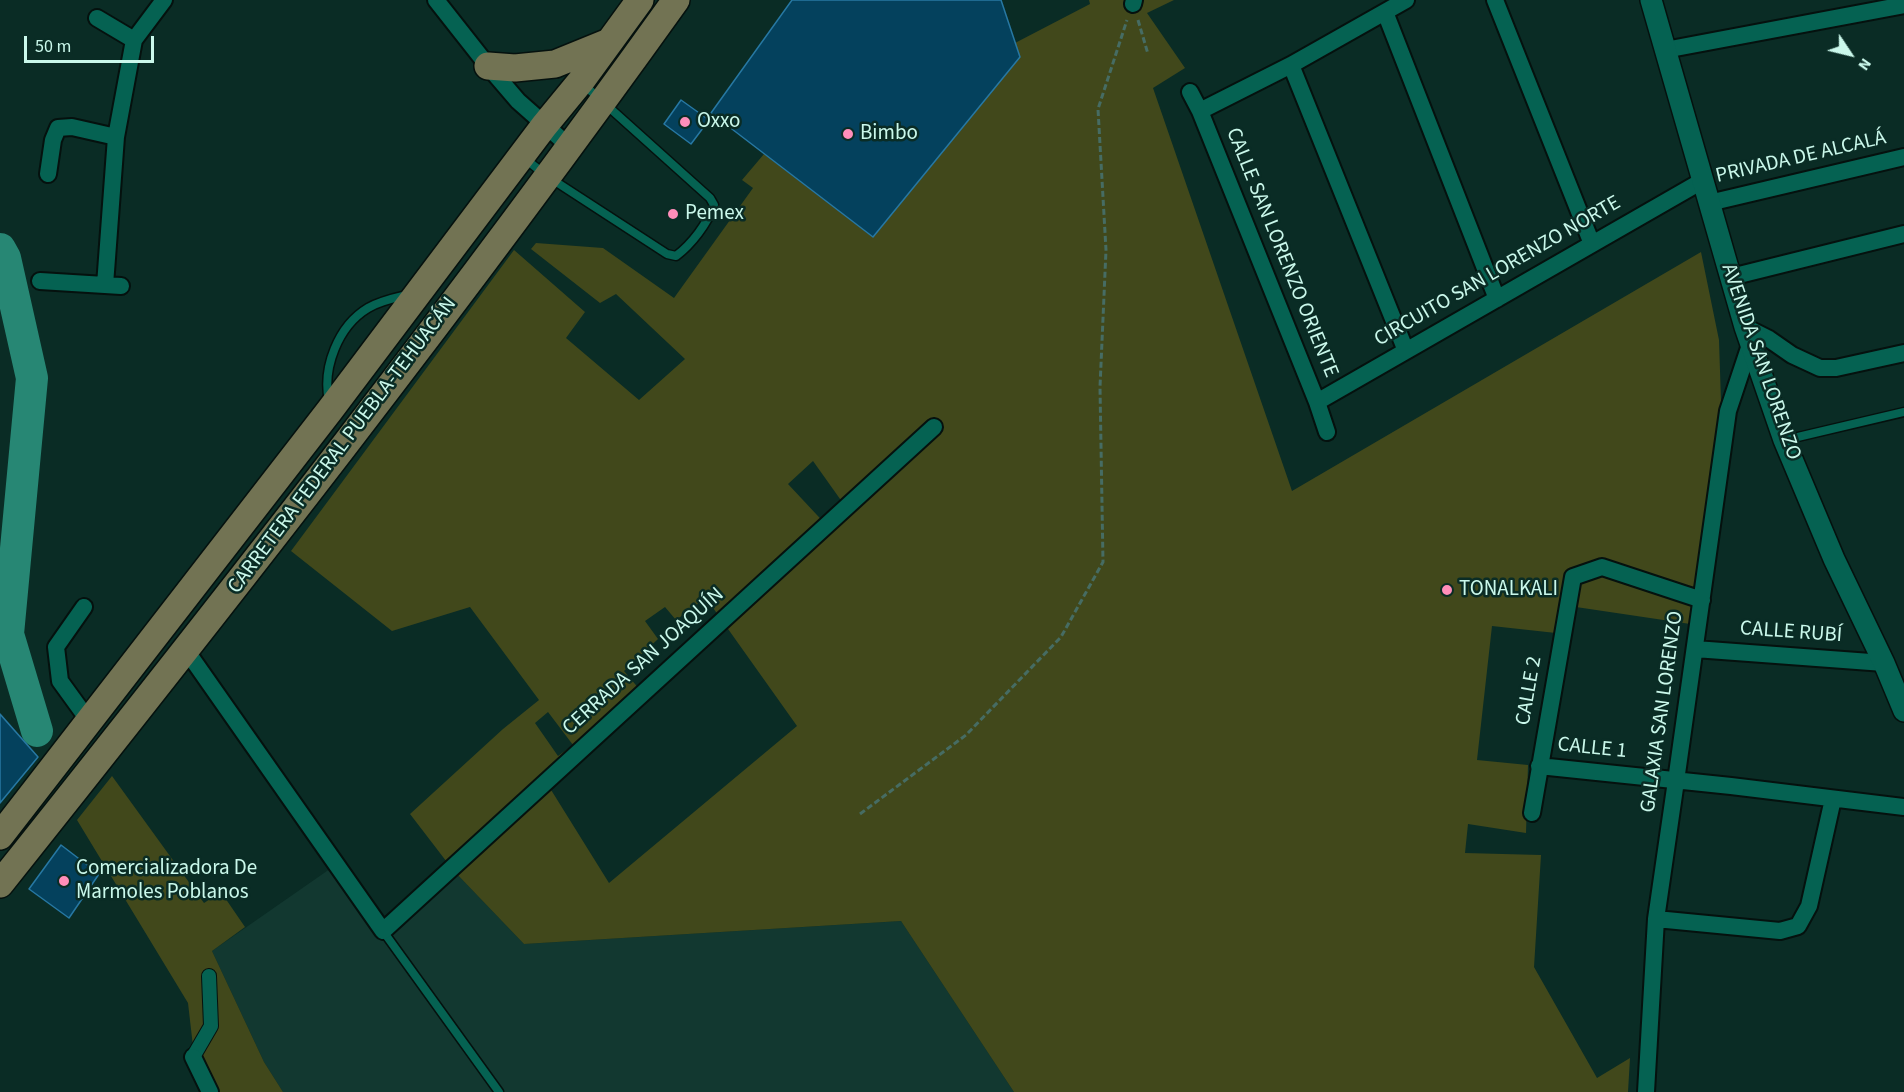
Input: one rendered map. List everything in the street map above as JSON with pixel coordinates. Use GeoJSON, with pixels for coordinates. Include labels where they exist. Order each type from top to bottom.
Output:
{"type":"FeatureCollection","features":[{"type":"Feature","properties":{"kind":"main road","name":"CARRETERA FEDERAL PUEBLA-TEHUACÁN"},"geometry":{"type":"LineString","coordinates":[[0,836],[330,410],[640,0]]}},
{"type":"Feature","properties":{"kind":"main road","name":"CARRETERA FEDERAL PUEBLA-TEHUACÁN"},"geometry":{"type":"LineString","coordinates":[[0,884],[186,650],[364,419],[570,147],[676,0]]}},
{"type":"Feature","properties":{"kind":"main road"},"geometry":{"type":"LineString","coordinates":[[488,66],[515,68],[555,64],[609,42]]}},
{"type":"Feature","properties":{"kind":"street"},"geometry":{"type":"LineString","coordinates":[[40,281],[113,286],[116,137],[134,40],[164,0]]}},
{"type":"Feature","properties":{"kind":"street"},"geometry":{"type":"LineString","coordinates":[[436,0],[518,101],[570,147]]}},
{"type":"Feature","properties":{"kind":"street"},"geometry":{"type":"LineString","coordinates":[[1200,111],[1291,65],[1406,0]]}},
{"type":"Feature","properties":{"kind":"street"},"geometry":{"type":"LineString","coordinates":[[1495,0],[1592,243]]}},
{"type":"Feature","properties":{"kind":"street","name":"AVENIDA SAN LORENZO"},"geometry":{"type":"LineString","coordinates":[[1651,0],[1708,203],[1748,334],[1784,440],[1834,559],[1884,663],[1904,711]]}},
{"type":"Feature","properties":{"kind":"street"},"geometry":{"type":"LineString","coordinates":[[1665,50],[1904,5]]}},
{"type":"Feature","properties":{"kind":"street"},"geometry":{"type":"LineString","coordinates":[[1385,12],[1497,299]]}},
{"type":"Feature","properties":{"kind":"street"},"geometry":{"type":"LineString","coordinates":[[97,18],[134,40]]}},
{"type":"Feature","properties":{"kind":"street"},"geometry":{"type":"LineString","coordinates":[[1291,65],[1406,351]]}},
{"type":"Feature","properties":{"kind":"street","name":"CALLE SAN LORENZO ORIENTE"},"geometry":{"type":"LineString","coordinates":[[1190,92],[1200,111],[1327,432]]}},
{"type":"Feature","properties":{"kind":"street"},"geometry":{"type":"LineString","coordinates":[[48,174],[53,140],[58,128],[72,127],[116,137]]}},
{"type":"Feature","properties":{"kind":"street","name":"PRIVADA DE ALCALÁ"},"geometry":{"type":"LineString","coordinates":[[1708,203],[1904,157]]}},
{"type":"Feature","properties":{"kind":"street","name":"CIRCUITO SAN LORENZO NORTE"},"geometry":{"type":"LineString","coordinates":[[1317,402],[1702,181]]}},
{"type":"Feature","properties":{"kind":"street"},"geometry":{"type":"LineString","coordinates":[[1731,277],[1904,234]]}},
{"type":"Feature","properties":{"kind":"street"},"geometry":{"type":"LineString","coordinates":[[1748,334],[1769,339],[1792,355],[1820,368],[1836,368],[1904,353]]}},
{"type":"Feature","properties":{"kind":"street","name":"GALAXIA SAN LORENZO"},"geometry":{"type":"LineString","coordinates":[[1646,1092],[1656,919],[1728,411],[1748,334]]}},
{"type":"Feature","properties":{"kind":"street","name":"CERRADA SAN JOAQUÍN"},"geometry":{"type":"LineString","coordinates":[[383,930],[934,427]]}},
{"type":"Feature","properties":{"kind":"street","name":"CALLE 2"},"geometry":{"type":"LineString","coordinates":[[1532,813],[1573,577],[1602,567],[1702,600]]}},
{"type":"Feature","properties":{"kind":"street"},"geometry":{"type":"LineString","coordinates":[[84,607],[56,647],[60,681],[89,721]]}},
{"type":"Feature","properties":{"kind":"street","name":"CALLE RUBÍ"},"geometry":{"type":"LineString","coordinates":[[1695,649],[1884,663]]}},
{"type":"Feature","properties":{"kind":"street"},"geometry":{"type":"LineString","coordinates":[[186,650],[383,930]]}},
{"type":"Feature","properties":{"kind":"street","name":"CALLE 1"},"geometry":{"type":"LineString","coordinates":[[1539,766],[1904,807]]}},
{"type":"Feature","properties":{"kind":"street"},"geometry":{"type":"LineString","coordinates":[[1656,919],[1780,931],[1798,926],[1809,906],[1833,799]]}},
{"type":"Feature","properties":{"kind":"street"},"geometry":{"type":"LineString","coordinates":[[209,976],[211,1026],[193,1057],[210,1092]]}},
{"type":"Feature","properties":{"kind":"lane"},"geometry":{"type":"LineString","coordinates":[[521,156],[547,176],[667,254],[676,256],[684,250],[710,216],[714,205],[710,198],[581,81]]}},
{"type":"Feature","properties":{"kind":"lane"},"geometry":{"type":"LineString","coordinates":[[1784,440],[1904,412]]}},
{"type":"Feature","properties":{"kind":"lane"},"geometry":{"type":"LineString","coordinates":[[383,930],[499,1092]]}},
{"type":"Feature","properties":{"kind":"path"},"geometry":{"type":"LineString","coordinates":[[1133,2],[1148,54]]}},
{"type":"Feature","properties":{"kind":"path"},"geometry":{"type":"LineString","coordinates":[[860,814],[966,735],[1061,637],[1103,562],[1100,387],[1106,250],[1098,109],[1133,2]]}},
{"type":"Feature","properties":{"kind":"shaded area"},"geometry":{"type":"Polygon","coordinates":[[[337,864],[384,932],[453,870],[524,944],[901,921],[1014,1092],[283,1092],[264,1062],[212,951],[337,864]]]}},
{"type":"Feature","properties":{"kind":"green space"},"geometry":{"type":"Polygon","coordinates":[[[1089,0],[1174,0],[1147,13],[1185,68],[1153,88],[1292,491],[1701,252],[1719,340],[1722,432],[1697,625],[1576,607],[1565,634],[1492,626],[1477,760],[1528,765],[1526,833],[1468,824],[1465,853],[1541,855],[1534,967],[1597,1078],[1630,1058],[1628,1092],[1014,1092],[901,921],[524,944],[453,870],[410,814],[503,729],[539,700],[470,607],[392,631],[291,551],[514,250],[585,312],[566,338],[639,400],[685,359],[616,294],[600,303],[531,249],[536,243],[603,248],[674,298],[753,188],[742,180],[764,154],[873,237],[1019,58],[1015,43],[1090,4],[1089,0]],[[813,461],[788,484],[831,530],[850,513],[813,461]],[[706,598],[676,620],[665,607],[645,621],[658,639],[624,671],[646,697],[548,785],[609,883],[797,726],[706,598]],[[548,712],[535,723],[558,756],[573,745],[548,712]]]}},
{"type":"Feature","properties":{"kind":"green space"},"geometry":{"type":"Polygon","coordinates":[[[112,776],[204,903],[221,892],[245,927],[212,951],[264,1062],[283,1092],[212,1092],[194,1055],[188,1003],[77,820],[112,776]]]}},
{"type":"Feature","properties":{"kind":"building","name":"Bimbo"},"geometry":{"type":"Polygon","coordinates":[[[792,0],[1001,0],[1020,57],[873,237],[711,113],[792,0]]]}},
{"type":"Feature","properties":{"kind":"building"},"geometry":{"type":"Polygon","coordinates":[[[681,100],[709,120],[691,144],[664,124],[681,100]]]}},
{"type":"Feature","properties":{"kind":"building"},"geometry":{"type":"Polygon","coordinates":[[[0,714],[38,757],[0,803],[0,714]]]}},
{"type":"Feature","properties":{"kind":"building","name":"Comercializadora De Marmoles Poblanos"},"geometry":{"type":"Polygon","coordinates":[[[61,845],[99,874],[69,918],[29,889],[61,845]]]}},
{"type":"Feature","properties":{"kind":"waterway"},"geometry":{"type":"LineString","coordinates":[[0,249],[5,258],[32,378],[8,634],[37,731]]}},
{"type":"Feature","properties":{"kind":"place","name":"Oxxo"},"geometry":{"type":"Point","coordinates":[685,122]}},
{"type":"Feature","properties":{"kind":"place","name":"Bimbo"},"geometry":{"type":"Point","coordinates":[848,134]}},
{"type":"Feature","properties":{"kind":"place","name":"Pemex"},"geometry":{"type":"Point","coordinates":[673,214]}},
{"type":"Feature","properties":{"kind":"place","name":"TONALKALI"},"geometry":{"type":"Point","coordinates":[1447,590]}},
{"type":"Feature","properties":{"kind":"place","name":"Comercializadora De Marmoles Poblanos"},"geometry":{"type":"Point","coordinates":[64,881]}}]}
